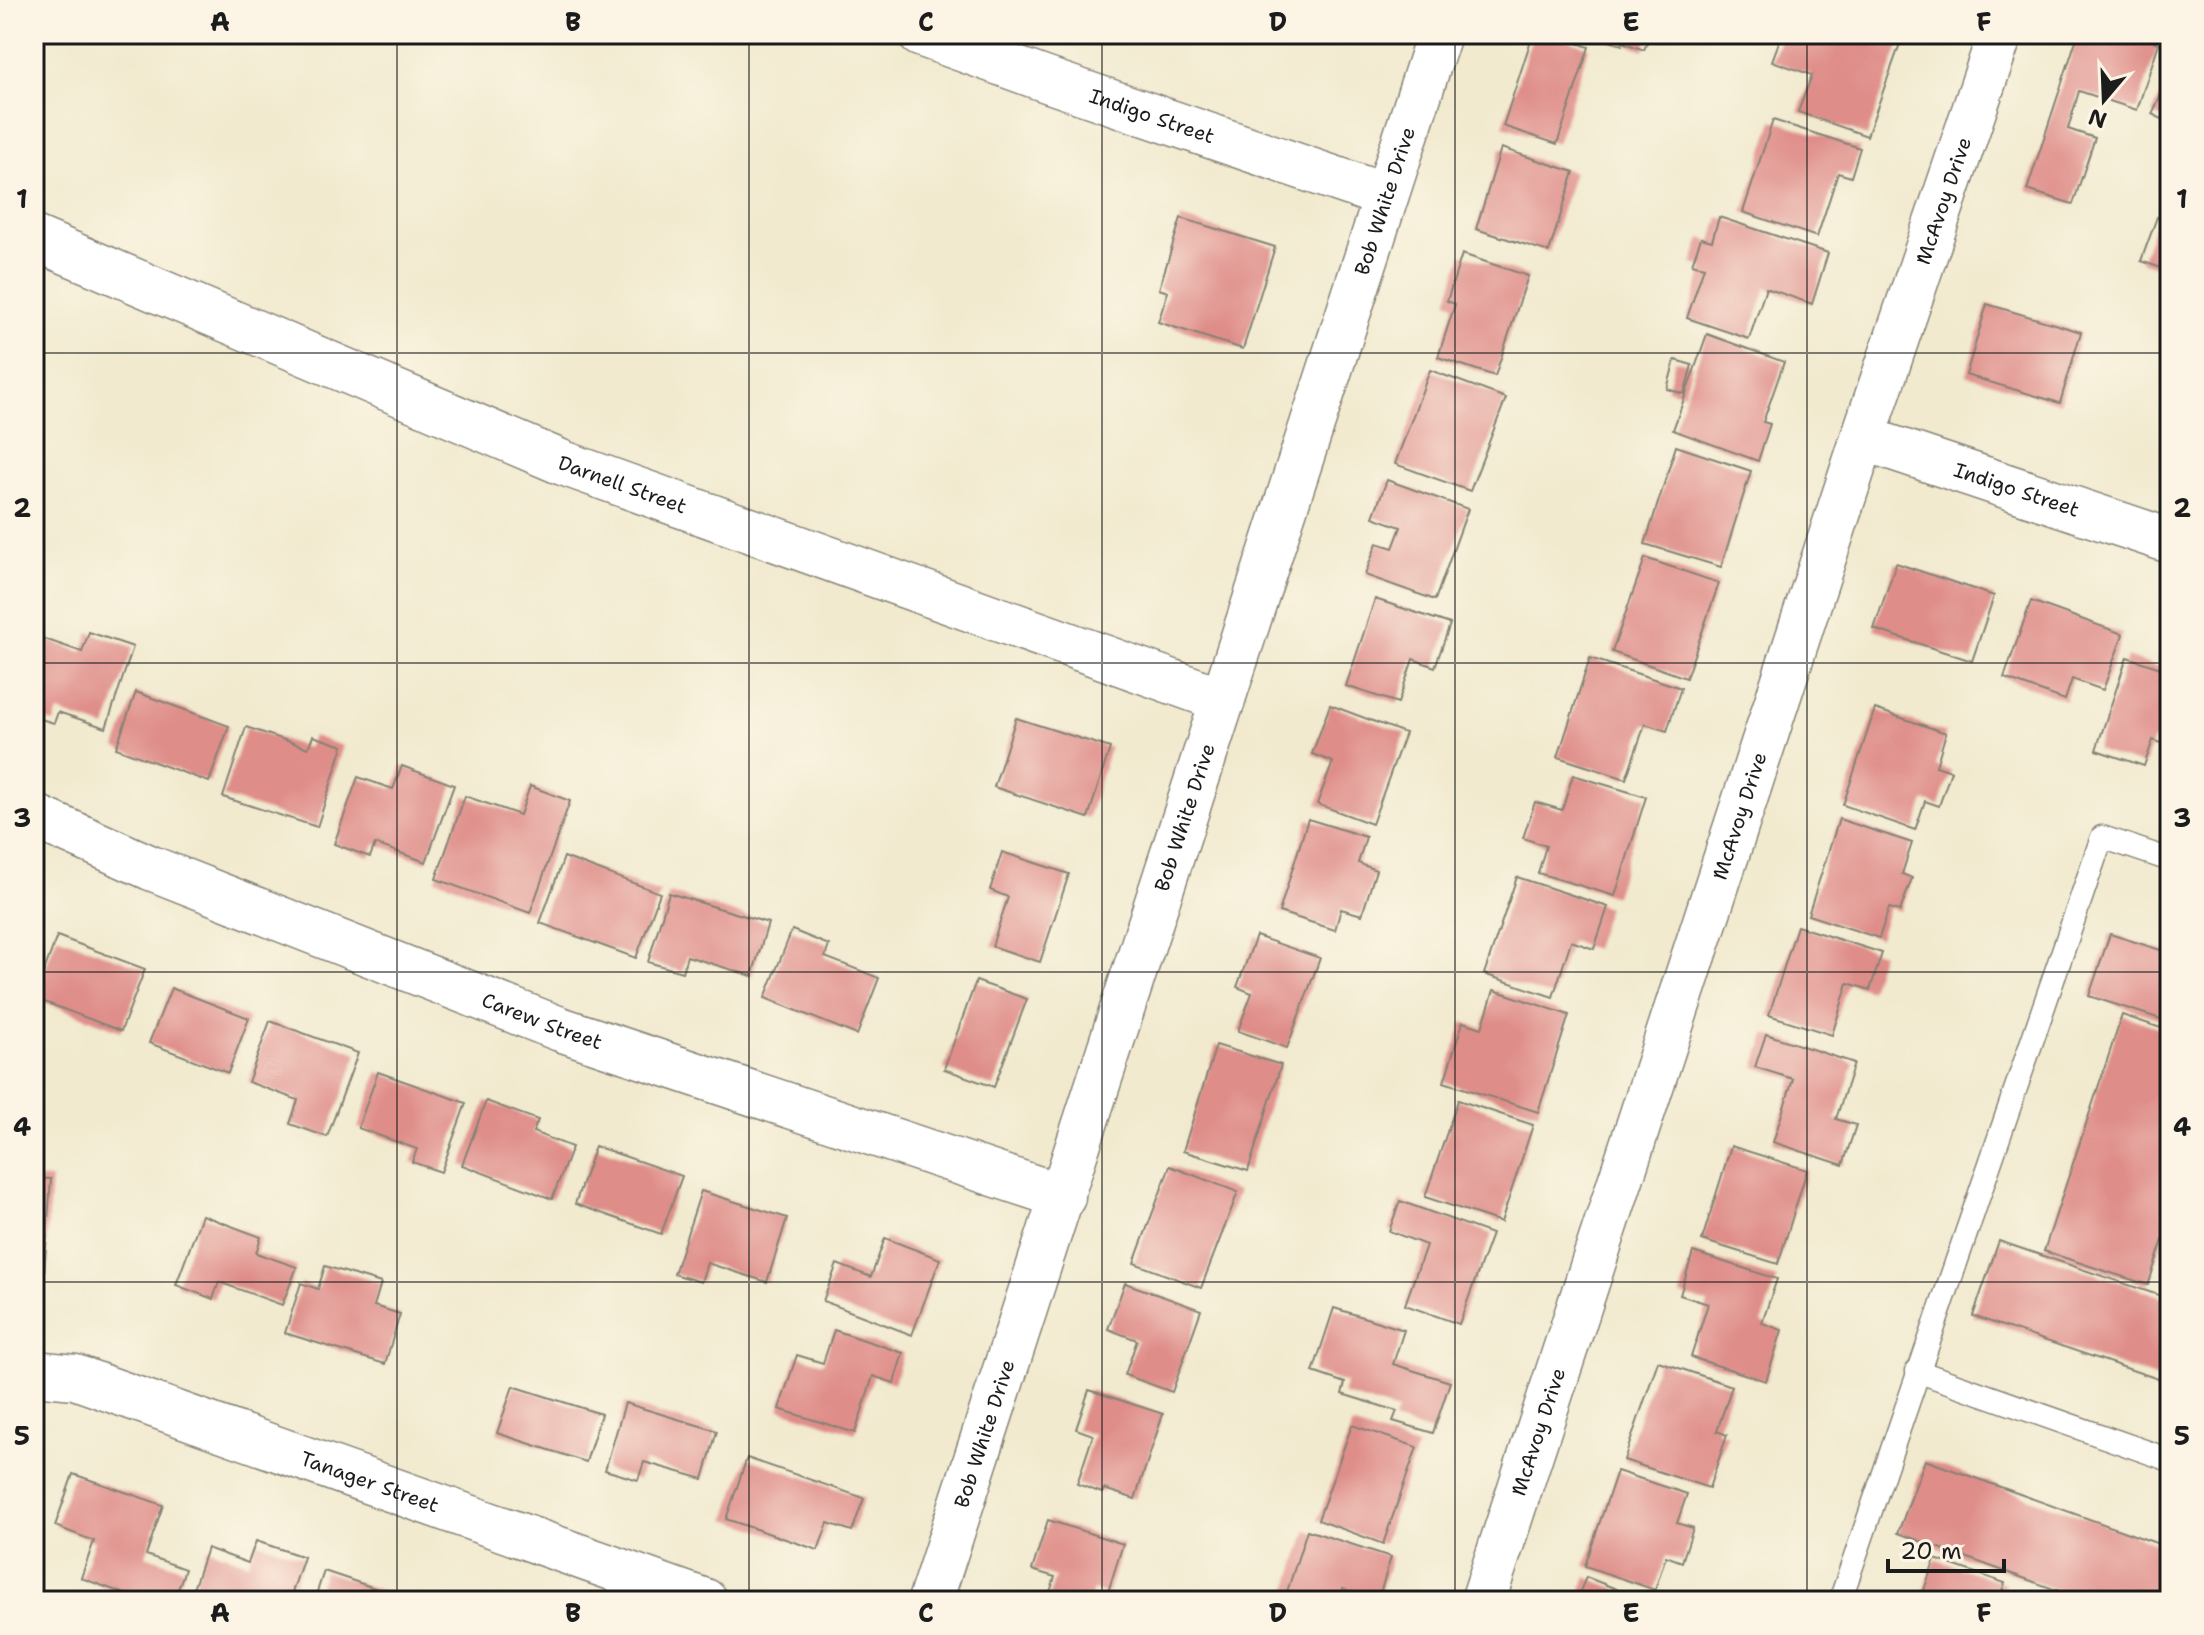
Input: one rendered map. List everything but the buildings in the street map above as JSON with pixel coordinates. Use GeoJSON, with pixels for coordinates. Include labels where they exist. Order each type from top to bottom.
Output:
{"type":"FeatureCollection","features":[{"type":"Feature","properties":{"kind":"street","name":"Indigo Street"},"geometry":{"type":"LineString","coordinates":[[920,34],[1386,196]]}},
{"type":"Feature","properties":{"kind":"street","name":"Bob White Drive"},"geometry":{"type":"LineString","coordinates":[[930,1601],[1439,34]]}},
{"type":"Feature","properties":{"kind":"street","name":"McAvoy Drive"},"geometry":{"type":"LineString","coordinates":[[1483,1601],[1863,438],[2000,34]]}},
{"type":"Feature","properties":{"kind":"street","name":"Darnell Street"},"geometry":{"type":"LineString","coordinates":[[34,238],[563,463],[1223,700]]}},
{"type":"Feature","properties":{"kind":"street","name":"Indigo Street"},"geometry":{"type":"LineString","coordinates":[[1863,438],[2170,541]]}},
{"type":"Feature","properties":{"kind":"street","name":"Carew Street"},"geometry":{"type":"LineString","coordinates":[[34,816],[151,868],[560,1029],[1063,1197]]}},
{"type":"Feature","properties":{"kind":"street","name":"Tanager Street"},"geometry":{"type":"LineString","coordinates":[[34,1373],[75,1377],[705,1601]]}},
{"type":"Feature","properties":{"kind":"lane"},"geometry":{"type":"LineString","coordinates":[[1840,1601],[2102,837],[2170,860]]}},
{"type":"Feature","properties":{"kind":"lane"},"geometry":{"type":"LineString","coordinates":[[1917,1371],[2170,1460]]}}]}
